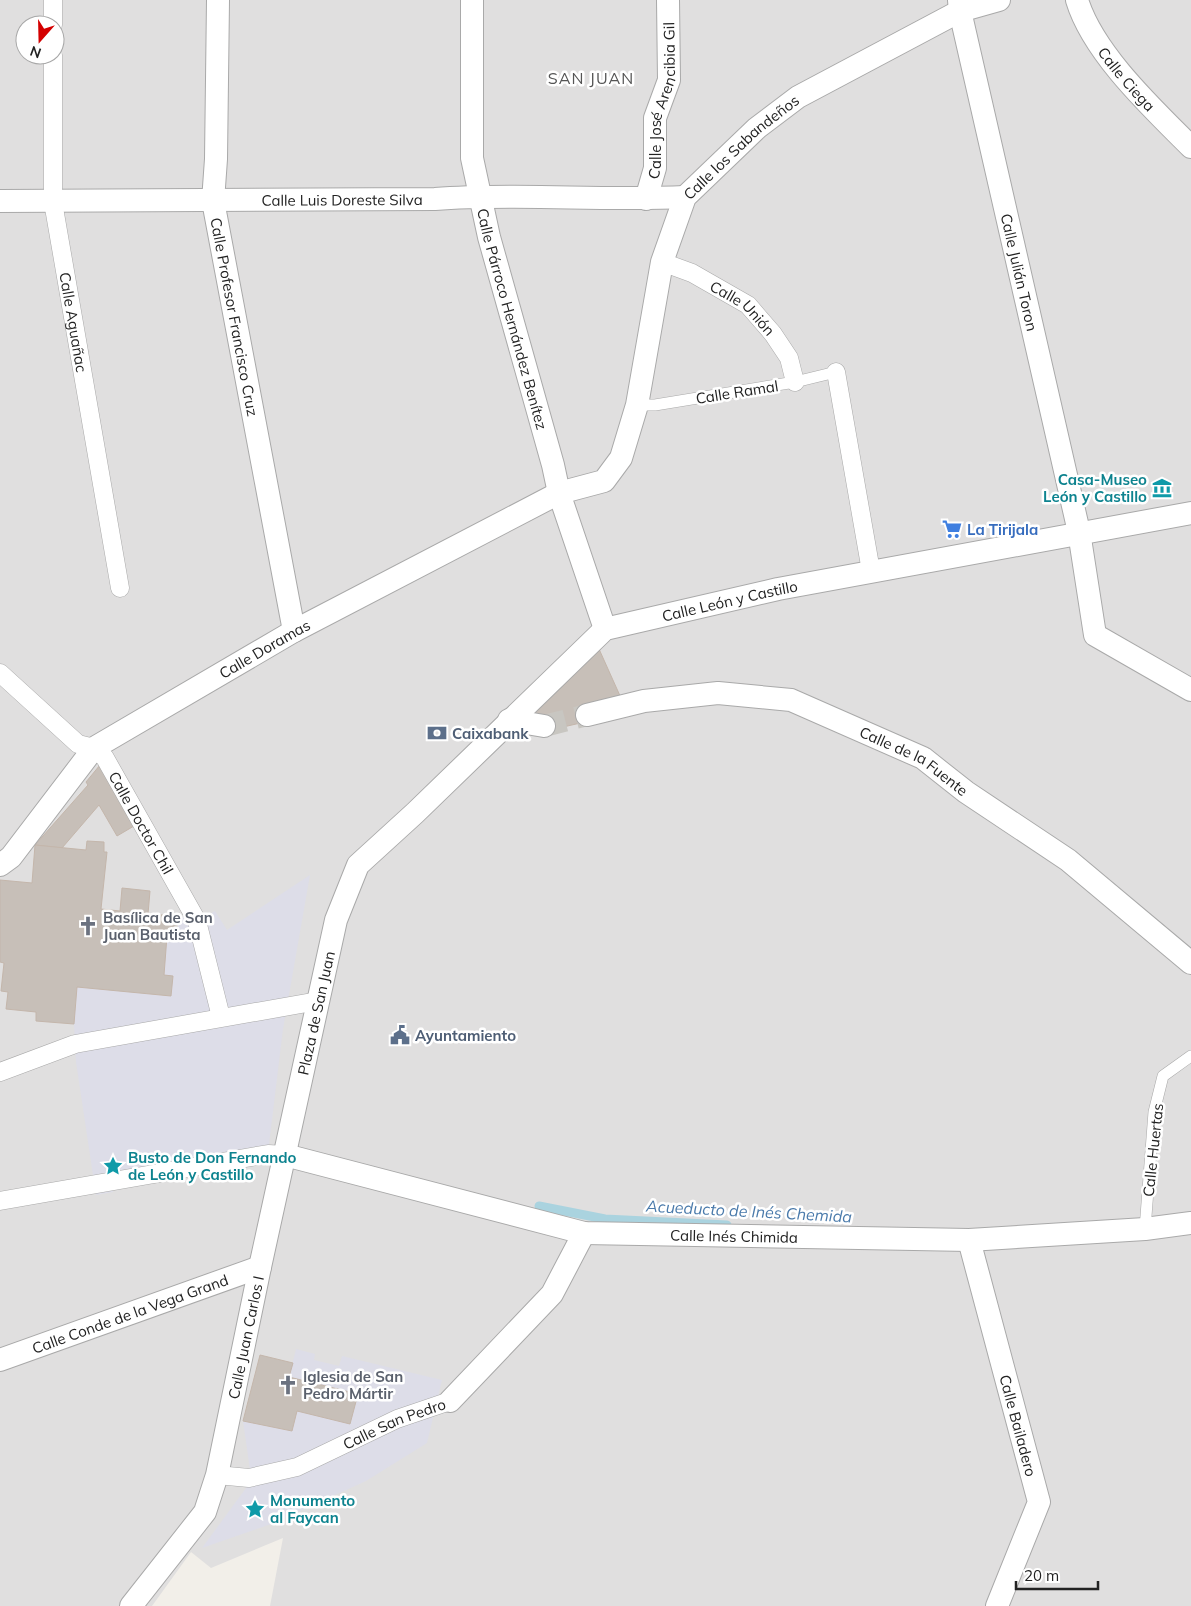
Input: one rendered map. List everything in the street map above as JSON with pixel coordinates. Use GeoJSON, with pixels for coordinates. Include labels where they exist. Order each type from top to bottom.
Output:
{"type":"FeatureCollection","features":[{"type":"Feature","properties":{"kind":"street"},"geometry":{"type":"LineString","coordinates":[[53,0],[53,15]]}},
{"type":"Feature","properties":{"kind":"street","name":"Calle Profesor Francisco Cruz"},"geometry":{"type":"LineString","coordinates":[[218,0],[216,159],[213,201],[294,631]]}},
{"type":"Feature","properties":{"kind":"street","name":"Calle Párroco Hernández Benítez"},"geometry":{"type":"LineString","coordinates":[[472,0],[472,158],[480,196],[489,237],[554,465],[559,493],[606,629]]}},
{"type":"Feature","properties":{"kind":"street","name":"Calle José Arencibia Gil"},"geometry":{"type":"LineString","coordinates":[[646,199],[654,168],[655,118],[670,80],[668,0]]}},
{"type":"Feature","properties":{"kind":"street","name":"Calle los Sabandeños"},"geometry":{"type":"LineString","coordinates":[[559,493],[604,481],[621,458],[637,405],[662,262],[685,197],[757,128],[798,97],[960,6],[999,0]]}},
{"type":"Feature","properties":{"kind":"street","name":"Calle Ciega"},"geometry":{"type":"LineString","coordinates":[[1077,0],[1082,18],[1101,47],[1146,102],[1191,147]]}},
{"type":"Feature","properties":{"kind":"street","name":"Calle Julián Toron"},"geometry":{"type":"LineString","coordinates":[[960,6],[1079,532],[1094,634],[1191,690]]}},
{"type":"Feature","properties":{"kind":"street","name":"Calle Aguañac"},"geometry":{"type":"LineString","coordinates":[[53,65],[53,202],[120,588]]}},
{"type":"Feature","properties":{"kind":"street","name":"Calle Luis Doreste Silva"},"geometry":{"type":"LineString","coordinates":[[0,201],[435,199],[480,196],[646,199],[685,197]]}},
{"type":"Feature","properties":{"kind":"street","name":"Calle Unión"},"geometry":{"type":"LineString","coordinates":[[662,262],[692,273],[748,305],[774,334],[790,358],[795,382]]}},
{"type":"Feature","properties":{"kind":"street"},"geometry":{"type":"LineString","coordinates":[[836,372],[872,571]]}},
{"type":"Feature","properties":{"kind":"street","name":"Calle Doramas"},"geometry":{"type":"LineString","coordinates":[[6,861],[94,748],[294,631],[559,493]]}},
{"type":"Feature","properties":{"kind":"street","name":"Calle León y Castillo"},"geometry":{"type":"LineString","coordinates":[[606,629],[778,589],[1079,532],[1191,513]]}},
{"type":"Feature","properties":{"kind":"street"},"geometry":{"type":"LineString","coordinates":[[509,720],[606,629]]}},
{"type":"Feature","properties":{"kind":"street","name":"Calle Doctor Chil"},"geometry":{"type":"LineString","coordinates":[[0,674],[78,744],[94,748],[105,758],[198,921],[221,1017]]}},
{"type":"Feature","properties":{"kind":"street","name":"Calle de la Fuente"},"geometry":{"type":"LineString","coordinates":[[587,715],[644,701],[718,693],[791,700],[923,758],[966,792],[1068,860],[1191,963]]}},
{"type":"Feature","properties":{"kind":"street"},"geometry":{"type":"LineString","coordinates":[[509,720],[544,726]]}},
{"type":"Feature","properties":{"kind":"street","name":"Plaza de San Juan"},"geometry":{"type":"LineString","coordinates":[[284,1159],[336,920],[358,865],[415,813],[509,720]]}},
{"type":"Feature","properties":{"kind":"street"},"geometry":{"type":"LineString","coordinates":[[0,1072],[75,1044],[318,1001]]}},
{"type":"Feature","properties":{"kind":"street"},"geometry":{"type":"LineString","coordinates":[[0,1202],[268,1154],[284,1159]]}},
{"type":"Feature","properties":{"kind":"street","name":"Calle Inés Chimida"},"geometry":{"type":"LineString","coordinates":[[284,1159],[584,1233],[970,1240],[1145,1229],[1191,1223]]}},
{"type":"Feature","properties":{"kind":"street","name":"Calle Juan Carlos I"},"geometry":{"type":"LineString","coordinates":[[130,1606],[204,1512],[217,1475],[284,1159]]}},
{"type":"Feature","properties":{"kind":"street","name":"Calle San Pedro"},"geometry":{"type":"LineString","coordinates":[[217,1475],[249,1478],[297,1467],[397,1419],[450,1401],[552,1294],[584,1233]]}},
{"type":"Feature","properties":{"kind":"street","name":"Calle Bailadero"},"geometry":{"type":"LineString","coordinates":[[970,1240],[1040,1502],[997,1606]]}},
{"type":"Feature","properties":{"kind":"street","name":"Calle Conde de la Vega Grand"},"geometry":{"type":"LineString","coordinates":[[0,1360],[260,1266]]}},
{"type":"Feature","properties":{"kind":"lane","name":"Calle Ramal"},"geometry":{"type":"LineString","coordinates":[[637,405],[655,405],[795,382],[836,372]]}},
{"type":"Feature","properties":{"kind":"lane","name":"Calle Huertas"},"geometry":{"type":"LineString","coordinates":[[1145,1229],[1154,1112],[1163,1076],[1191,1056]]}},
{"type":"Feature","properties":{"kind":"shaded area"},"geometry":{"type":"Polygon","coordinates":[[[0,0],[1191,0],[1191,1606],[270,1606],[283,1538],[211,1568],[191,1552],[152,1606],[0,1606],[0,0]]]}},
{"type":"Feature","properties":{"kind":"shaded area"},"geometry":{"type":"Polygon","coordinates":[[[310,875],[283,1029],[267,1161],[113,1190],[113,1192],[96,1195],[76,1062],[74,1024],[77,987],[171,996],[164,975],[167,936],[176,937],[178,916],[197,921],[215,911],[227,930],[310,875]]]}},
{"type":"Feature","properties":{"kind":"shaded area"},"geometry":{"type":"Polygon","coordinates":[[[296,1349],[315,1354],[314,1360],[339,1366],[342,1356],[442,1380],[427,1443],[366,1481],[271,1524],[202,1548],[246,1488],[250,1470],[243,1421],[292,1431],[297,1411],[350,1424],[358,1394],[289,1377],[296,1349]]]}},
{"type":"Feature","properties":{"kind":"building"},"geometry":{"type":"Polygon","coordinates":[[[599,649],[621,698],[589,721],[546,731],[543,721],[532,710],[599,649]]]}},
{"type":"Feature","properties":{"kind":"building"},"geometry":{"type":"Polygon","coordinates":[[[100,765],[134,826],[117,836],[99,805],[62,848],[35,845],[88,785],[86,782],[100,765]]]}},
{"type":"Feature","properties":{"kind":"building","name":"Basílica de San Juan Bautista"},"geometry":{"type":"Polygon","coordinates":[[[87,841],[104,842],[104,852],[107,852],[101,909],[120,911],[122,888],[150,891],[148,914],[178,916],[176,938],[167,936],[164,975],[173,976],[171,996],[77,987],[74,1024],[36,1021],[36,1012],[6,1009],[8,992],[1,991],[4,963],[0,962],[0,880],[32,883],[35,845],[86,850],[87,841]]]}},
{"type":"Feature","properties":{"kind":"building","name":"Iglesia de San Pedro Mártir"},"geometry":{"type":"Polygon","coordinates":[[[260,1355],[293,1363],[289,1377],[358,1394],[350,1424],[297,1411],[292,1431],[243,1421],[260,1355]]]}},
{"type":"Feature","properties":{"kind":"waterway","name":"Acueducto de Inés Chemida"},"geometry":{"type":"LineString","coordinates":[[539,1206],[605,1219],[727,1225]]}},
{"type":"Feature","properties":{"kind":"tunnel"},"geometry":{"type":"LineString","coordinates":[[544,726],[587,715]]}},
{"type":"Feature","properties":{"kind":"place","name":"Casa-Museo León y Castillo"},"geometry":{"type":"Point","coordinates":[1162,488]}},
{"type":"Feature","properties":{"kind":"place","name":"La Tirijala"},"geometry":{"type":"Point","coordinates":[952,529]}},
{"type":"Feature","properties":{"kind":"place","name":"Caixabank"},"geometry":{"type":"Point","coordinates":[437,733]}},
{"type":"Feature","properties":{"kind":"place","name":"Basílica de San Juan Bautista"},"geometry":{"type":"Point","coordinates":[88,926]}},
{"type":"Feature","properties":{"kind":"place","name":"Ayuntamiento"},"geometry":{"type":"Point","coordinates":[400,1035]}},
{"type":"Feature","properties":{"kind":"place","name":"Busto de Don Fernando de León y Castillo"},"geometry":{"type":"Point","coordinates":[113,1166]}},
{"type":"Feature","properties":{"kind":"place","name":"Iglesia de San Pedro Mártir"},"geometry":{"type":"Point","coordinates":[288,1385]}},
{"type":"Feature","properties":{"kind":"place","name":"Monumento al Faycan"},"geometry":{"type":"Point","coordinates":[255,1509]}},
{"type":"Feature","properties":{"kind":"district","name":"SAN JUAN"},"geometry":{"type":"Point","coordinates":[591,78]}}]}
